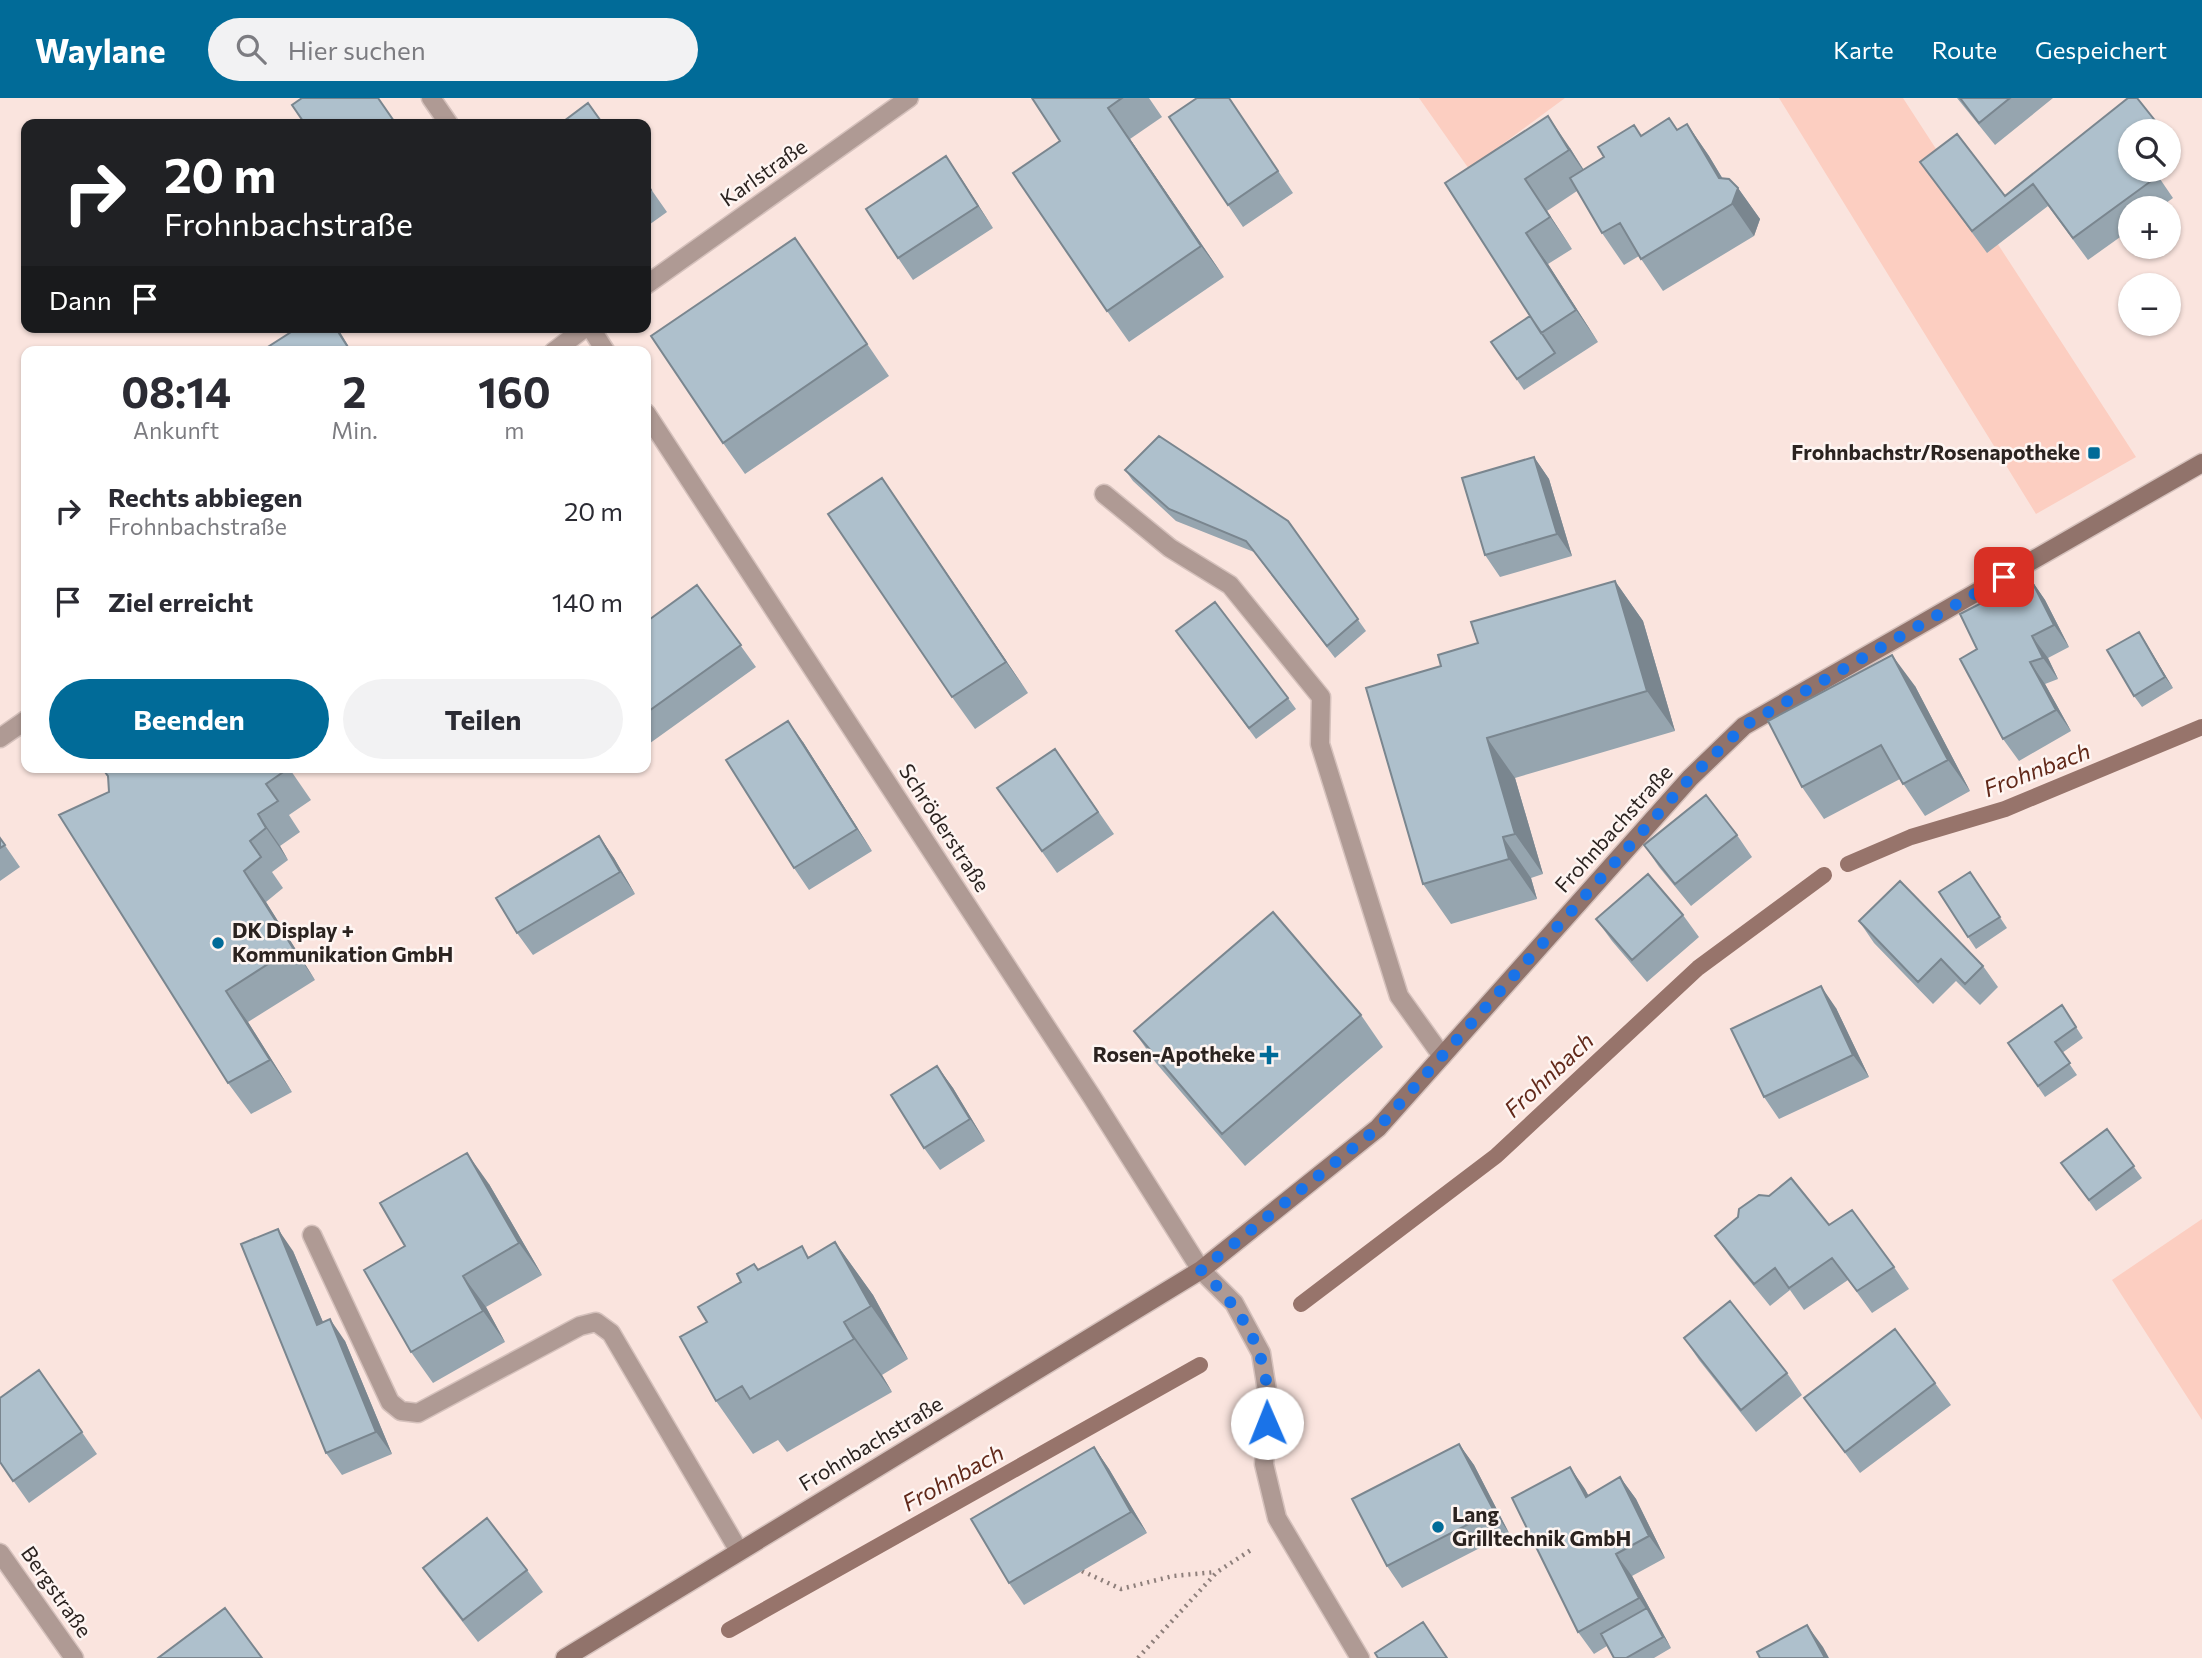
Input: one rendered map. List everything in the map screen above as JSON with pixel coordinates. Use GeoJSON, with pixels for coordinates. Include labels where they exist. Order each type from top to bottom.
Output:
{"type":"FeatureCollection","features":[{"type":"Feature","properties":{"kind":"street"},"geometry":{"type":"LineString","coordinates":[[431,98],[446,119]]}},
{"type":"Feature","properties":{"kind":"street","name":"Karlstraße"},"geometry":{"type":"LineString","coordinates":[[651,281],[909,98]]}},
{"type":"Feature","properties":{"kind":"street"},"geometry":{"type":"LineString","coordinates":[[562,346],[580,333]]}},
{"type":"Feature","properties":{"kind":"street","name":"Schröderstraße"},"geometry":{"type":"LineString","coordinates":[[651,421],[1092,1097],[1201,1270]]}},
{"type":"Feature","properties":{"kind":"street","name":"Frohnbachstraße"},"geometry":{"type":"LineString","coordinates":[[565,1658],[1201,1270],[1378,1128],[1690,778],[1744,726],[2202,463]]}},
{"type":"Feature","properties":{"kind":"street"},"geometry":{"type":"LineString","coordinates":[[1104,494],[1170,548],[1230,585],[1321,697],[1320,744],[1399,996],[1442,1056]]}},
{"type":"Feature","properties":{"kind":"street"},"geometry":{"type":"LineString","coordinates":[[0,738],[21,723]]}},
{"type":"Feature","properties":{"kind":"street"},"geometry":{"type":"LineString","coordinates":[[312,1235],[390,1402],[401,1411],[418,1413],[580,1326],[596,1322],[611,1334],[740,1552]]}},
{"type":"Feature","properties":{"kind":"street"},"geometry":{"type":"LineString","coordinates":[[1201,1270],[1234,1303],[1261,1353],[1269,1404],[1264,1464],[1277,1518],[1360,1658]]}},
{"type":"Feature","properties":{"kind":"street","name":"Bergstraße"},"geometry":{"type":"LineString","coordinates":[[0,1553],[74,1658]]}},
{"type":"Feature","properties":{"kind":"path"},"geometry":{"type":"LineString","coordinates":[[1138,1658],[1217,1572],[1284,1528]]}},
{"type":"Feature","properties":{"kind":"path"},"geometry":{"type":"LineString","coordinates":[[1083,1571],[1121,1589],[1173,1576],[1217,1572]]}},
{"type":"Feature","properties":{"kind":"shaded area"},"geometry":{"type":"Polygon","coordinates":[[[1419,98],[1565,98],[1469,169],[1419,98]]]}},
{"type":"Feature","properties":{"kind":"shaded area"},"geometry":{"type":"Polygon","coordinates":[[[1779,98],[1903,98],[2136,457],[2036,514],[1779,98]]]}},
{"type":"Feature","properties":{"kind":"shaded area"},"geometry":{"type":"Polygon","coordinates":[[[2202,1219],[2202,1420],[2112,1280],[2202,1219]]]}},
{"type":"Feature","properties":{"kind":"building"},"geometry":{"type":"Polygon","coordinates":[[[302,98],[378,98],[393,119],[302,119],[292,105],[302,98]]]}},
{"type":"Feature","properties":{"kind":"building"},"geometry":{"type":"Polygon","coordinates":[[[1032,98],[1122,98],[1108,108],[1201,246],[1107,311],[1013,173],[1060,141],[1032,98]]]}},
{"type":"Feature","properties":{"kind":"building"},"geometry":{"type":"Polygon","coordinates":[[[1197,98],[1229,98],[1278,171],[1228,205],[1169,117],[1197,98]]]}},
{"type":"Feature","properties":{"kind":"building"},"geometry":{"type":"Polygon","coordinates":[[[1960,98],[2010,98],[1979,123],[1960,98]]]}},
{"type":"Feature","properties":{"kind":"building"},"geometry":{"type":"Polygon","coordinates":[[[2128,98],[2137,98],[2154,119],[2118,119],[2118,182],[2150,182],[2131,196],[2118,196],[2118,205],[2073,238],[2033,184],[1972,231],[1920,162],[1957,134],[2005,196],[2128,98]]]}},
{"type":"Feature","properties":{"kind":"building"},"geometry":{"type":"Polygon","coordinates":[[[588,103],[599,119],[567,119],[588,103]]]}},
{"type":"Feature","properties":{"kind":"building"},"geometry":{"type":"Polygon","coordinates":[[[1548,116],[1569,150],[1525,179],[1550,217],[1526,233],[1576,310],[1541,333],[1445,183],[1548,116]]]}},
{"type":"Feature","properties":{"kind":"building"},"geometry":{"type":"Polygon","coordinates":[[[1669,118],[1677,130],[1687,124],[1719,178],[1729,179],[1738,188],[1732,204],[1641,259],[1620,223],[1602,233],[1570,178],[1604,157],[1598,147],[1634,125],[1641,136],[1669,118]]]}},
{"type":"Feature","properties":{"kind":"building"},"geometry":{"type":"Polygon","coordinates":[[[946,156],[978,206],[898,258],[866,209],[946,156]]]}},
{"type":"Feature","properties":{"kind":"building"},"geometry":{"type":"Polygon","coordinates":[[[795,238],[867,344],[723,443],[651,336],[795,238]]]}},
{"type":"Feature","properties":{"kind":"building"},"geometry":{"type":"Polygon","coordinates":[[[1530,316],[1555,353],[1517,379],[1491,342],[1530,316]]]}},
{"type":"Feature","properties":{"kind":"building"},"geometry":{"type":"Polygon","coordinates":[[[290,333],[339,333],[347,346],[269,346],[290,333]]]}},
{"type":"Feature","properties":{"kind":"building"},"geometry":{"type":"Polygon","coordinates":[[[1159,436],[1288,521],[1358,619],[1327,646],[1246,541],[1169,509],[1125,470],[1159,436]]]}},
{"type":"Feature","properties":{"kind":"building"},"geometry":{"type":"Polygon","coordinates":[[[1534,457],[1557,534],[1485,555],[1462,478],[1534,457]]]}},
{"type":"Feature","properties":{"kind":"building"},"geometry":{"type":"Polygon","coordinates":[[[882,478],[1006,662],[952,697],[828,514],[882,478]]]}},
{"type":"Feature","properties":{"kind":"building"},"geometry":{"type":"Polygon","coordinates":[[[2030,578],[2054,625],[2032,636],[2043,658],[2030,662],[2056,710],[2003,739],[1960,659],[1977,649],[1960,614],[2030,578]]]}},
{"type":"Feature","properties":{"kind":"building"},"geometry":{"type":"Polygon","coordinates":[[[1615,581],[1647,691],[1487,738],[1515,834],[1503,837],[1509,859],[1423,884],[1366,688],[1441,666],[1438,655],[1478,643],[1471,622],[1615,581]]]}},
{"type":"Feature","properties":{"kind":"building"},"geometry":{"type":"Polygon","coordinates":[[[697,585],[741,645],[651,709],[651,618],[697,585]]]}},
{"type":"Feature","properties":{"kind":"building"},"geometry":{"type":"Polygon","coordinates":[[[1215,602],[1288,698],[1249,728],[1176,631],[1215,602]]]}},
{"type":"Feature","properties":{"kind":"building"},"geometry":{"type":"Polygon","coordinates":[[[2139,632],[2165,677],[2134,696],[2107,650],[2139,632]]]}},
{"type":"Feature","properties":{"kind":"building"},"geometry":{"type":"Polygon","coordinates":[[[1892,655],[1948,760],[1903,784],[1881,745],[1802,787],[1768,721],[1892,655]]]}},
{"type":"Feature","properties":{"kind":"building"},"geometry":{"type":"Polygon","coordinates":[[[788,721],[857,829],[794,868],[726,760],[788,721]]]}},
{"type":"Feature","properties":{"kind":"building"},"geometry":{"type":"Polygon","coordinates":[[[1055,749],[1098,812],[1042,851],[997,788],[1055,749]]]}},
{"type":"Feature","properties":{"kind":"building","name":"DK Display + Kommunikation GmbH"},"geometry":{"type":"Polygon","coordinates":[[[106,773],[282,773],[266,784],[278,801],[258,814],[266,828],[250,841],[261,857],[244,871],[293,948],[226,991],[270,1060],[228,1083],[59,815],[109,792],[106,773]]]}},
{"type":"Feature","properties":{"kind":"building"},"geometry":{"type":"Polygon","coordinates":[[[1706,795],[1737,835],[1675,884],[1644,845],[1706,795]]]}},
{"type":"Feature","properties":{"kind":"building"},"geometry":{"type":"Polygon","coordinates":[[[599,836],[620,872],[517,933],[496,898],[599,836]]]}},
{"type":"Feature","properties":{"kind":"building"},"geometry":{"type":"Polygon","coordinates":[[[1970,872],[2000,917],[1968,937],[1939,892],[1970,872]]]}},
{"type":"Feature","properties":{"kind":"building"},"geometry":{"type":"Polygon","coordinates":[[[1648,874],[1683,915],[1632,960],[1596,919],[1648,874]]]}},
{"type":"Feature","properties":{"kind":"building"},"geometry":{"type":"Polygon","coordinates":[[[1900,881],[1983,966],[1965,984],[1941,959],[1918,982],[1859,921],[1900,881]]]}},
{"type":"Feature","properties":{"kind":"building","name":"Rosen-Apotheke"},"geometry":{"type":"Polygon","coordinates":[[[1273,912],[1361,1015],[1222,1134],[1134,1031],[1273,912]]]}},
{"type":"Feature","properties":{"kind":"building"},"geometry":{"type":"Polygon","coordinates":[[[1821,986],[1853,1055],[1764,1097],[1731,1029],[1821,986]]]}},
{"type":"Feature","properties":{"kind":"building"},"geometry":{"type":"Polygon","coordinates":[[[2062,1005],[2076,1027],[2055,1042],[2070,1063],[2038,1086],[2008,1043],[2062,1005]]]}},
{"type":"Feature","properties":{"kind":"building"},"geometry":{"type":"Polygon","coordinates":[[[937,1066],[970,1119],[924,1148],[891,1095],[937,1066]]]}},
{"type":"Feature","properties":{"kind":"building"},"geometry":{"type":"Polygon","coordinates":[[[2107,1129],[2134,1166],[2089,1200],[2061,1163],[2107,1129]]]}},
{"type":"Feature","properties":{"kind":"building"},"geometry":{"type":"Polygon","coordinates":[[[467,1153],[519,1243],[463,1276],[483,1311],[411,1352],[364,1270],[405,1246],[380,1203],[467,1153]]]}},
{"type":"Feature","properties":{"kind":"building"},"geometry":{"type":"Polygon","coordinates":[[[1791,1178],[1829,1225],[1852,1210],[1894,1267],[1857,1291],[1832,1258],[1789,1288],[1775,1268],[1754,1284],[1715,1236],[1738,1217],[1739,1209],[1759,1195],[1769,1196],[1791,1178]]]}},
{"type":"Feature","properties":{"kind":"building"},"geometry":{"type":"Polygon","coordinates":[[[278,1229],[317,1325],[330,1319],[376,1432],[326,1453],[241,1244],[278,1229]]]}},
{"type":"Feature","properties":{"kind":"building"},"geometry":{"type":"Polygon","coordinates":[[[835,1242],[871,1306],[844,1322],[854,1339],[750,1399],[742,1386],[716,1401],[680,1337],[707,1322],[698,1307],[741,1282],[737,1274],[754,1264],[758,1270],[802,1246],[808,1258],[835,1242]]]}},
{"type":"Feature","properties":{"kind":"building"},"geometry":{"type":"Polygon","coordinates":[[[1730,1301],[1787,1373],[1741,1410],[1684,1338],[1730,1301]]]}},
{"type":"Feature","properties":{"kind":"building"},"geometry":{"type":"Polygon","coordinates":[[[1895,1329],[1935,1383],[1845,1452],[1804,1398],[1895,1329]]]}},
{"type":"Feature","properties":{"kind":"building"},"geometry":{"type":"Polygon","coordinates":[[[39,1370],[82,1432],[13,1481],[0,1462],[0,1398],[39,1370]]]}},
{"type":"Feature","properties":{"kind":"building","name":"Lang Grilltechnik GmbH"},"geometry":{"type":"Polygon","coordinates":[[[1459,1444],[1494,1511],[1387,1566],[1352,1499],[1459,1444]]]}},
{"type":"Feature","properties":{"kind":"building"},"geometry":{"type":"Polygon","coordinates":[[[1094,1447],[1131,1512],[1009,1583],[971,1519],[1094,1447]]]}},
{"type":"Feature","properties":{"kind":"building"},"geometry":{"type":"Polygon","coordinates":[[[1570,1467],[1586,1497],[1620,1477],[1649,1536],[1616,1554],[1639,1598],[1578,1632],[1512,1498],[1570,1467]]]}},
{"type":"Feature","properties":{"kind":"building"},"geometry":{"type":"Polygon","coordinates":[[[487,1518],[527,1570],[463,1620],[423,1568],[487,1518]]]}},
{"type":"Feature","properties":{"kind":"building"},"geometry":{"type":"Polygon","coordinates":[[[225,1608],[262,1658],[158,1658],[225,1608]]]}},
{"type":"Feature","properties":{"kind":"building"},"geometry":{"type":"Polygon","coordinates":[[[1647,1608],[1663,1637],[1626,1658],[1614,1658],[1601,1634],[1647,1608]]]}},
{"type":"Feature","properties":{"kind":"building"},"geometry":{"type":"Polygon","coordinates":[[[1423,1622],[1447,1658],[1378,1658],[1375,1653],[1423,1622]]]}},
{"type":"Feature","properties":{"kind":"building"},"geometry":{"type":"Polygon","coordinates":[[[1807,1625],[1825,1658],[1760,1658],[1757,1652],[1807,1625]]]}},
{"type":"Feature","properties":{"kind":"waterway","name":"Frohnbach"},"geometry":{"type":"LineString","coordinates":[[1848,864],[1911,837],[2005,809],[2202,727]]}},
{"type":"Feature","properties":{"kind":"waterway","name":"Frohnbach"},"geometry":{"type":"LineString","coordinates":[[1301,1304],[1496,1156],[1698,968],[1824,875]]}},
{"type":"Feature","properties":{"kind":"waterway","name":"Frohnbach"},"geometry":{"type":"LineString","coordinates":[[729,1630],[1200,1365]]}},
{"type":"Feature","properties":{"kind":"place","name":"Frohnbachstr/Rosenapotheke"},"geometry":{"type":"Point","coordinates":[2094,453]}},
{"type":"Feature","properties":{"kind":"place","name":"DK Display + Kommunikation GmbH"},"geometry":{"type":"Point","coordinates":[218,943]}},
{"type":"Feature","properties":{"kind":"place","name":"Rosen-Apotheke"},"geometry":{"type":"Point","coordinates":[1269,1055]}},
{"type":"Feature","properties":{"kind":"place","name":"Lang Grilltechnik GmbH"},"geometry":{"type":"Point","coordinates":[1438,1527]}},
{"type":"Feature","properties":{"kind":"route"},"geometry":{"type":"LineString","coordinates":[[1267,1423],[1269,1404],[1261,1353],[1234,1303],[1201,1270],[1378,1128],[1690,778],[1744,726],[2004,577]]}}]}
